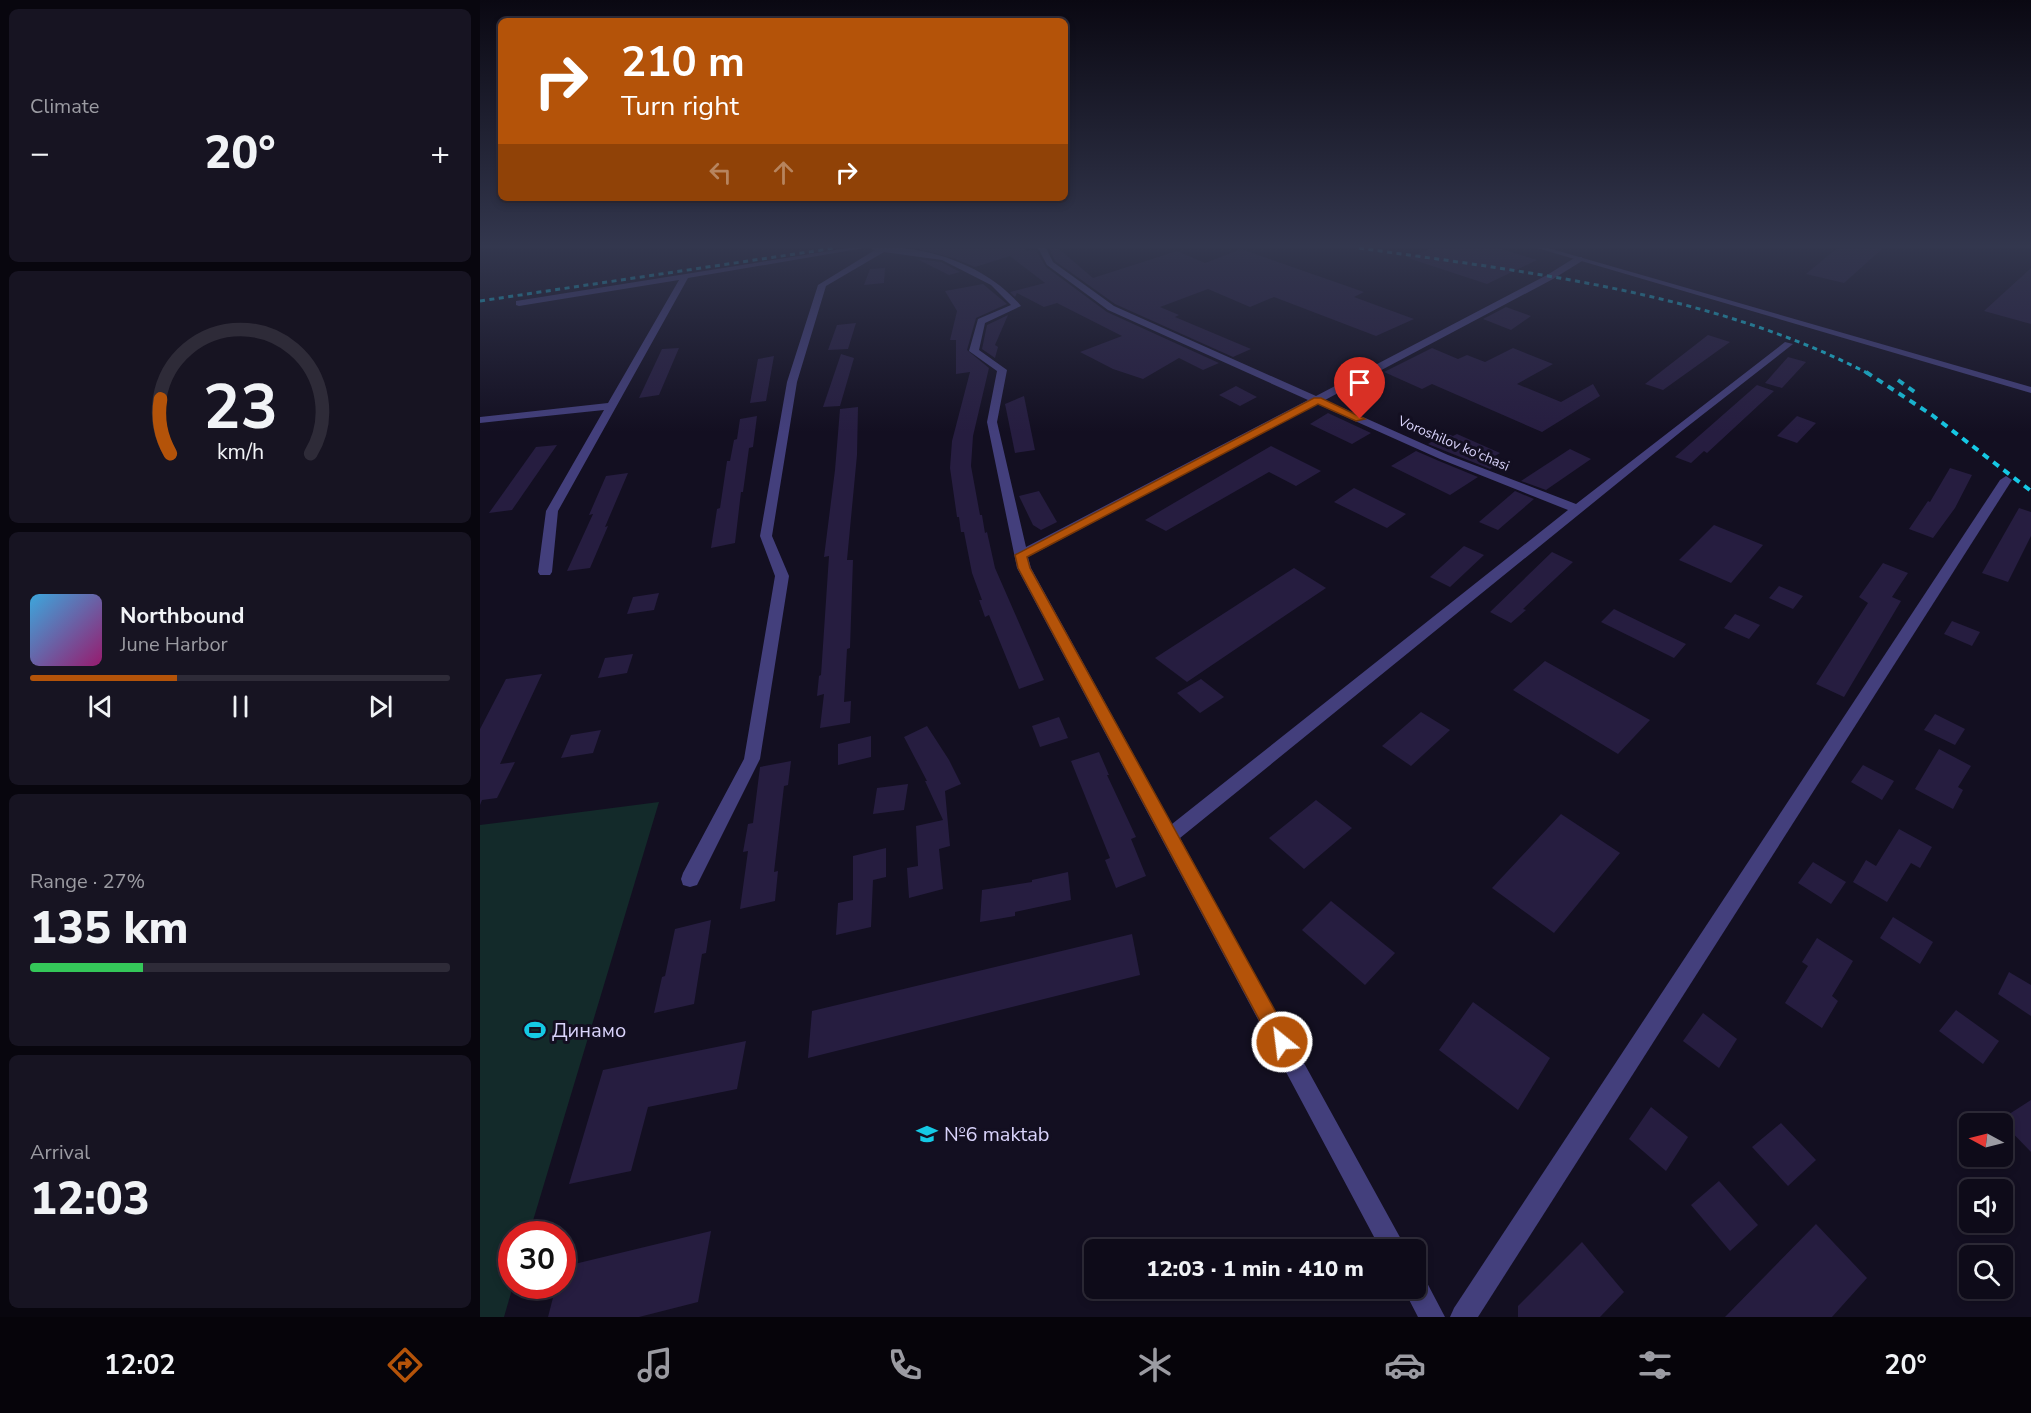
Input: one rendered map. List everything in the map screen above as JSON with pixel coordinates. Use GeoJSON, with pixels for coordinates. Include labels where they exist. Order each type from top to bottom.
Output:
{"type":"FeatureCollection","features":[{"type":"Feature","properties":{"kind":"street"},"geometry":{"type":"LineString","coordinates":[[545,572],[552,511],[666,309]]}},
{"type":"Feature","properties":{"kind":"street"},"geometry":{"type":"LineString","coordinates":[[690,879],[752,759],[782,576],[766,536],[792,382],[814,309]]}},
{"type":"Feature","properties":{"kind":"street"},"geometry":{"type":"LineString","coordinates":[[1009,309],[981,321],[974,351],[1002,370],[992,422],[1024,568],[1389,1239]]}},
{"type":"Feature","properties":{"kind":"street","name":"Voroshilov ko'chasi"},"geometry":{"type":"LineString","coordinates":[[1114,309],[1444,457],[1576,509]]}},
{"type":"Feature","properties":{"kind":"street"},"geometry":{"type":"LineString","coordinates":[[1021,555],[1486,309]]}},
{"type":"Feature","properties":{"kind":"street"},"geometry":{"type":"LineString","coordinates":[[1753,309],[2031,390]]}},
{"type":"Feature","properties":{"kind":"street"},"geometry":{"type":"LineString","coordinates":[[1170,836],[1576,509],[1788,344]]}},
{"type":"Feature","properties":{"kind":"street"},"geometry":{"type":"LineString","coordinates":[[480,420],[613,406]]}},
{"type":"Feature","properties":{"kind":"street"},"geometry":{"type":"LineString","coordinates":[[1463,1317],[2006,480]]}},
{"type":"Feature","properties":{"kind":"street"},"geometry":{"type":"LineString","coordinates":[[1422,1299],[1432,1317]]}},
{"type":"Feature","properties":{"kind":"green space","name":"Динамо"},"geometry":{"type":"Polygon","coordinates":[[[659,802],[533,1221],[498,1221],[498,1299],[509,1299],[504,1317],[480,1317],[480,825],[659,802]]]}},
{"type":"Feature","properties":{"kind":"building"},"geometry":{"type":"Polygon","coordinates":[[[995,309],[976,318],[967,350],[989,368],[973,436],[971,466],[980,515],[982,515],[985,533],[987,532],[995,568],[1044,680],[1019,689],[989,615],[985,617],[979,600],[982,600],[972,573],[964,532],[961,532],[959,517],[957,517],[950,468],[952,441],[970,372],[956,374],[956,340],[950,340],[957,311],[995,309]]]}},
{"type":"Feature","properties":{"kind":"building"},"geometry":{"type":"Polygon","coordinates":[[[1070,309],[1104,309],[1219,363],[1203,370],[1179,358],[1143,379],[1113,369],[1080,352],[1122,336],[1070,309]]]}},
{"type":"Feature","properties":{"kind":"building"},"geometry":{"type":"Polygon","coordinates":[[[1127,309],[1166,309],[1179,315],[1175,317],[1251,349],[1233,357],[1127,309]]]}},
{"type":"Feature","properties":{"kind":"building"},"geometry":{"type":"Polygon","coordinates":[[[1307,309],[1388,309],[1414,319],[1376,336],[1307,309]]]}},
{"type":"Feature","properties":{"kind":"building"},"geometry":{"type":"Polygon","coordinates":[[[1501,309],[1513,309],[1531,316],[1511,330],[1483,319],[1501,309]]]}},
{"type":"Feature","properties":{"kind":"building"},"geometry":{"type":"Polygon","coordinates":[[[2031,309],[2031,324],[1984,311],[2031,309]]]}},
{"type":"Feature","properties":{"kind":"building"},"geometry":{"type":"Polygon","coordinates":[[[1008,315],[995,345],[998,347],[995,358],[982,349],[987,325],[1008,315]]]}},
{"type":"Feature","properties":{"kind":"building"},"geometry":{"type":"Polygon","coordinates":[[[856,323],[848,349],[828,350],[837,325],[856,323]]]}},
{"type":"Feature","properties":{"kind":"building"},"geometry":{"type":"Polygon","coordinates":[[[1708,335],[1730,342],[1663,390],[1645,384],[1708,335]]]}},
{"type":"Feature","properties":{"kind":"building"},"geometry":{"type":"Polygon","coordinates":[[[679,348],[659,395],[639,398],[662,349],[679,348]]]}},
{"type":"Feature","properties":{"kind":"building"},"geometry":{"type":"Polygon","coordinates":[[[1432,348],[1458,359],[1467,355],[1485,362],[1513,348],[1553,364],[1517,384],[1561,402],[1593,384],[1600,396],[1542,432],[1432,384],[1422,389],[1384,372],[1432,348]]]}},
{"type":"Feature","properties":{"kind":"building"},"geometry":{"type":"Polygon","coordinates":[[[841,354],[854,358],[840,406],[823,407],[841,354]]]}},
{"type":"Feature","properties":{"kind":"building"},"geometry":{"type":"Polygon","coordinates":[[[774,356],[766,401],[750,403],[758,359],[774,356]]]}},
{"type":"Feature","properties":{"kind":"building"},"geometry":{"type":"Polygon","coordinates":[[[1788,357],[1806,362],[1782,388],[1765,383],[1788,357]]]}},
{"type":"Feature","properties":{"kind":"building"},"geometry":{"type":"Polygon","coordinates":[[[1757,385],[1774,391],[1707,453],[1704,451],[1691,463],[1675,457],[1757,385]]]}},
{"type":"Feature","properties":{"kind":"building"},"geometry":{"type":"Polygon","coordinates":[[[1236,386],[1257,397],[1240,406],[1219,395],[1236,386]]]}},
{"type":"Feature","properties":{"kind":"building"},"geometry":{"type":"Polygon","coordinates":[[[1024,396],[1035,450],[1015,453],[1005,404],[1024,396]]]}},
{"type":"Feature","properties":{"kind":"building"},"geometry":{"type":"Polygon","coordinates":[[[858,407],[857,455],[847,560],[853,560],[850,648],[847,649],[844,702],[851,701],[850,723],[820,728],[824,694],[817,696],[821,675],[829,556],[824,557],[840,409],[858,407]]]}},
{"type":"Feature","properties":{"kind":"building"},"geometry":{"type":"Polygon","coordinates":[[[1328,413],[1371,433],[1352,444],[1310,424],[1328,413]]]}},
{"type":"Feature","properties":{"kind":"building"},"geometry":{"type":"Polygon","coordinates":[[[757,416],[753,447],[749,448],[743,492],[741,492],[735,543],[711,548],[727,461],[730,461],[734,440],[737,439],[740,419],[757,416]]]}},
{"type":"Feature","properties":{"kind":"building"},"geometry":{"type":"Polygon","coordinates":[[[1797,416],[1816,423],[1797,443],[1777,436],[1797,416]]]}},
{"type":"Feature","properties":{"kind":"building"},"geometry":{"type":"Polygon","coordinates":[[[1446,433],[1453,436],[1457,434],[1500,453],[1495,456],[1503,460],[1490,469],[1428,444],[1446,433]]]}},
{"type":"Feature","properties":{"kind":"building"},"geometry":{"type":"Polygon","coordinates":[[[557,445],[512,510],[489,513],[536,447],[557,445]]]}},
{"type":"Feature","properties":{"kind":"building"},"geometry":{"type":"Polygon","coordinates":[[[1271,446],[1321,471],[1296,486],[1269,472],[1166,531],[1145,520],[1271,446]]]}},
{"type":"Feature","properties":{"kind":"building"},"geometry":{"type":"Polygon","coordinates":[[[1570,449],[1591,459],[1546,490],[1521,481],[1570,449]]]}},
{"type":"Feature","properties":{"kind":"building"},"geometry":{"type":"Polygon","coordinates":[[[1416,451],[1478,477],[1450,495],[1391,466],[1416,451]]]}},
{"type":"Feature","properties":{"kind":"building"},"geometry":{"type":"Polygon","coordinates":[[[1950,468],[1972,475],[1955,508],[1933,538],[1909,529],[1928,501],[1930,502],[1950,468]]]}},
{"type":"Feature","properties":{"kind":"building"},"geometry":{"type":"Polygon","coordinates":[[[628,473],[590,568],[567,571],[593,514],[589,515],[606,476],[628,473]]]}},
{"type":"Feature","properties":{"kind":"building"},"geometry":{"type":"Polygon","coordinates":[[[1354,488],[1406,514],[1387,528],[1334,502],[1354,488]]]}},
{"type":"Feature","properties":{"kind":"building"},"geometry":{"type":"Polygon","coordinates":[[[1039,491],[1057,522],[1041,530],[1033,525],[1019,496],[1039,491]]]}},
{"type":"Feature","properties":{"kind":"building"},"geometry":{"type":"Polygon","coordinates":[[[1515,491],[1534,499],[1498,530],[1479,522],[1515,491]]]}},
{"type":"Feature","properties":{"kind":"building"},"geometry":{"type":"Polygon","coordinates":[[[2019,508],[2031,512],[2031,536],[2008,582],[1982,573],[2019,508]]]}},
{"type":"Feature","properties":{"kind":"building"},"geometry":{"type":"Polygon","coordinates":[[[1714,525],[1763,545],[1731,583],[1679,560],[1714,525]]]}},
{"type":"Feature","properties":{"kind":"building"},"geometry":{"type":"Polygon","coordinates":[[[1464,546],[1484,555],[1450,587],[1430,577],[1464,546]]]}},
{"type":"Feature","properties":{"kind":"building"},"geometry":{"type":"Polygon","coordinates":[[[1552,552],[1573,562],[1523,609],[1526,610],[1511,623],[1490,612],[1552,552]]]}},
{"type":"Feature","properties":{"kind":"building"},"geometry":{"type":"Polygon","coordinates":[[[1883,563],[1908,573],[1892,597],[1901,601],[1844,697],[1816,684],[1868,603],[1859,597],[1883,563]]]}},
{"type":"Feature","properties":{"kind":"building"},"geometry":{"type":"Polygon","coordinates":[[[1294,568],[1326,588],[1187,682],[1155,658],[1294,568]]]}},
{"type":"Feature","properties":{"kind":"building"},"geometry":{"type":"Polygon","coordinates":[[[1779,586],[1803,596],[1793,609],[1769,598],[1779,586]]]}},
{"type":"Feature","properties":{"kind":"building"},"geometry":{"type":"Polygon","coordinates":[[[659,593],[654,610],[627,614],[633,597],[659,593]]]}},
{"type":"Feature","properties":{"kind":"building"},"geometry":{"type":"Polygon","coordinates":[[[1614,609],[1686,644],[1674,658],[1601,622],[1614,609]]]}},
{"type":"Feature","properties":{"kind":"building"},"geometry":{"type":"Polygon","coordinates":[[[1735,614],[1760,625],[1749,639],[1724,628],[1735,614]]]}},
{"type":"Feature","properties":{"kind":"building"},"geometry":{"type":"Polygon","coordinates":[[[1952,621],[1980,632],[1972,646],[1944,634],[1952,621]]]}},
{"type":"Feature","properties":{"kind":"building"},"geometry":{"type":"Polygon","coordinates":[[[633,654],[627,673],[598,678],[605,658],[633,654]]]}},
{"type":"Feature","properties":{"kind":"building"},"geometry":{"type":"Polygon","coordinates":[[[1545,661],[1650,720],[1618,754],[1513,690],[1545,661]]]}},
{"type":"Feature","properties":{"kind":"building"},"geometry":{"type":"Polygon","coordinates":[[[542,674],[500,764],[515,762],[497,798],[482,800],[480,805],[480,729],[506,679],[542,674]]]}},
{"type":"Feature","properties":{"kind":"building"},"geometry":{"type":"Polygon","coordinates":[[[1201,679],[1224,697],[1200,713],[1177,693],[1201,679]]]}},
{"type":"Feature","properties":{"kind":"building"},"geometry":{"type":"Polygon","coordinates":[[[1421,712],[1450,730],[1411,766],[1382,746],[1421,712]]]}},
{"type":"Feature","properties":{"kind":"building"},"geometry":{"type":"Polygon","coordinates":[[[1935,714],[1965,729],[1955,745],[1924,730],[1935,714]]]}},
{"type":"Feature","properties":{"kind":"building"},"geometry":{"type":"Polygon","coordinates":[[[1059,717],[1068,738],[1040,747],[1032,726],[1059,717]]]}},
{"type":"Feature","properties":{"kind":"building"},"geometry":{"type":"Polygon","coordinates":[[[927,726],[961,784],[945,791],[950,846],[939,849],[943,889],[909,898],[907,868],[918,866],[916,826],[943,820],[925,781],[927,781],[904,737],[927,726]]]}},
{"type":"Feature","properties":{"kind":"building"},"geometry":{"type":"Polygon","coordinates":[[[601,730],[593,753],[561,758],[571,735],[601,730]]]}},
{"type":"Feature","properties":{"kind":"building"},"geometry":{"type":"Polygon","coordinates":[[[871,736],[871,757],[838,765],[838,744],[871,736]]]}},
{"type":"Feature","properties":{"kind":"building"},"geometry":{"type":"Polygon","coordinates":[[[1939,749],[1971,766],[1958,787],[1963,790],[1953,809],[1915,789],[1939,749]]]}},
{"type":"Feature","properties":{"kind":"building"},"geometry":{"type":"Polygon","coordinates":[[[1099,752],[1109,775],[1107,775],[1136,837],[1131,839],[1146,876],[1116,888],[1105,860],[1110,858],[1071,761],[1099,752]]]}},
{"type":"Feature","properties":{"kind":"building"},"geometry":{"type":"Polygon","coordinates":[[[791,761],[788,785],[784,786],[774,872],[778,871],[775,901],[740,909],[748,851],[743,852],[748,824],[753,823],[760,767],[791,761]]]}},
{"type":"Feature","properties":{"kind":"building"},"geometry":{"type":"Polygon","coordinates":[[[1863,765],[1894,781],[1882,800],[1851,782],[1863,765]]]}},
{"type":"Feature","properties":{"kind":"building"},"geometry":{"type":"Polygon","coordinates":[[[908,784],[904,810],[873,814],[877,788],[908,784]]]}},
{"type":"Feature","properties":{"kind":"building"},"geometry":{"type":"Polygon","coordinates":[[[1316,800],[1352,828],[1304,869],[1269,838],[1316,800]]]}},
{"type":"Feature","properties":{"kind":"building"},"geometry":{"type":"Polygon","coordinates":[[[1561,814],[1620,853],[1554,933],[1492,888],[1561,814]]]}},
{"type":"Feature","properties":{"kind":"building"},"geometry":{"type":"Polygon","coordinates":[[[1899,829],[1932,847],[1920,868],[1911,863],[1887,902],[1853,882],[1866,860],[1876,866],[1899,829]]]}},
{"type":"Feature","properties":{"kind":"building"},"geometry":{"type":"Polygon","coordinates":[[[886,848],[886,877],[873,880],[871,927],[836,935],[838,903],[853,900],[853,856],[886,848]]]}},
{"type":"Feature","properties":{"kind":"building"},"geometry":{"type":"Polygon","coordinates":[[[1813,862],[1846,882],[1831,904],[1798,883],[1813,862]]]}},
{"type":"Feature","properties":{"kind":"building"},"geometry":{"type":"Polygon","coordinates":[[[1068,872],[1071,900],[1015,912],[1015,916],[980,922],[982,890],[1032,882],[1032,880],[1068,872]]]}},
{"type":"Feature","properties":{"kind":"building"},"geometry":{"type":"Polygon","coordinates":[[[1331,901],[1395,953],[1365,985],[1302,930],[1331,901]]]}},
{"type":"Feature","properties":{"kind":"building"},"geometry":{"type":"Polygon","coordinates":[[[1893,917],[1933,942],[1920,964],[1880,938],[1893,917]]]}},
{"type":"Feature","properties":{"kind":"building"},"geometry":{"type":"Polygon","coordinates":[[[711,920],[706,953],[702,954],[694,1004],[654,1013],[675,929],[711,920]]]}},
{"type":"Feature","properties":{"kind":"building"},"geometry":{"type":"Polygon","coordinates":[[[1132,934],[1140,975],[808,1058],[812,1011],[1132,934]]]}},
{"type":"Feature","properties":{"kind":"building"},"geometry":{"type":"Polygon","coordinates":[[[1817,938],[1853,961],[1832,996],[1838,1001],[1822,1028],[1785,1003],[1808,966],[1802,962],[1817,938]]]}},
{"type":"Feature","properties":{"kind":"building"},"geometry":{"type":"Polygon","coordinates":[[[2009,972],[2031,985],[2031,1016],[1998,994],[2009,972]]]}},
{"type":"Feature","properties":{"kind":"building"},"geometry":{"type":"Polygon","coordinates":[[[1473,1002],[1550,1058],[1518,1110],[1439,1050],[1473,1002]]]}},
{"type":"Feature","properties":{"kind":"building"},"geometry":{"type":"Polygon","coordinates":[[[1956,1010],[1999,1041],[1983,1064],[1939,1031],[1956,1010]]]}},
{"type":"Feature","properties":{"kind":"building"},"geometry":{"type":"Polygon","coordinates":[[[1703,1013],[1737,1039],[1719,1068],[1683,1041],[1703,1013]]]}},
{"type":"Feature","properties":{"kind":"building"},"geometry":{"type":"Polygon","coordinates":[[[746,1041],[737,1089],[648,1107],[631,1171],[569,1184],[603,1070],[746,1041]]]}},
{"type":"Feature","properties":{"kind":"building"},"geometry":{"type":"Polygon","coordinates":[[[2031,1100],[2031,1152],[2013,1133],[2013,1113],[2011,1113],[2031,1100]]]}},
{"type":"Feature","properties":{"kind":"building"},"geometry":{"type":"Polygon","coordinates":[[[1651,1107],[1688,1137],[1666,1171],[1629,1139],[1651,1107]]]}},
{"type":"Feature","properties":{"kind":"building"},"geometry":{"type":"Polygon","coordinates":[[[1781,1123],[1816,1160],[1788,1186],[1752,1147],[1781,1123]]]}},
{"type":"Feature","properties":{"kind":"building"},"geometry":{"type":"Polygon","coordinates":[[[1719,1181],[1758,1225],[1730,1251],[1691,1205],[1719,1181]]]}},
{"type":"Feature","properties":{"kind":"building"},"geometry":{"type":"Polygon","coordinates":[[[1816,1224],[1867,1278],[1832,1317],[1725,1317],[1816,1224]]]}},
{"type":"Feature","properties":{"kind":"building"},"geometry":{"type":"Polygon","coordinates":[[[711,1231],[698,1302],[639,1317],[548,1317],[553,1299],[576,1299],[576,1264],[711,1231]]]}},
{"type":"Feature","properties":{"kind":"building"},"geometry":{"type":"Polygon","coordinates":[[[1582,1242],[1624,1292],[1600,1317],[1518,1317],[1518,1306],[1582,1242]]]}},
{"type":"Feature","properties":{"kind":"railway"},"geometry":{"type":"LineString","coordinates":[[1699,309],[1810,346],[1869,374]]}},
{"type":"Feature","properties":{"kind":"railway"},"geometry":{"type":"LineString","coordinates":[[1866,372],[1932,415],[2031,491]]}},
{"type":"Feature","properties":{"kind":"railway"},"geometry":{"type":"LineString","coordinates":[[1898,380],[1916,393]]}},
{"type":"Feature","properties":{"kind":"place","name":"Динамо"},"geometry":{"type":"Point","coordinates":[535,1030]}},
{"type":"Feature","properties":{"kind":"place","name":"№6 maktab"},"geometry":{"type":"Point","coordinates":[927,1134]}},
{"type":"Feature","properties":{"kind":"route"},"geometry":{"type":"LineString","coordinates":[[1282,1042],[1024,568],[1021,555],[1317,400],[1360,419]]}}]}
